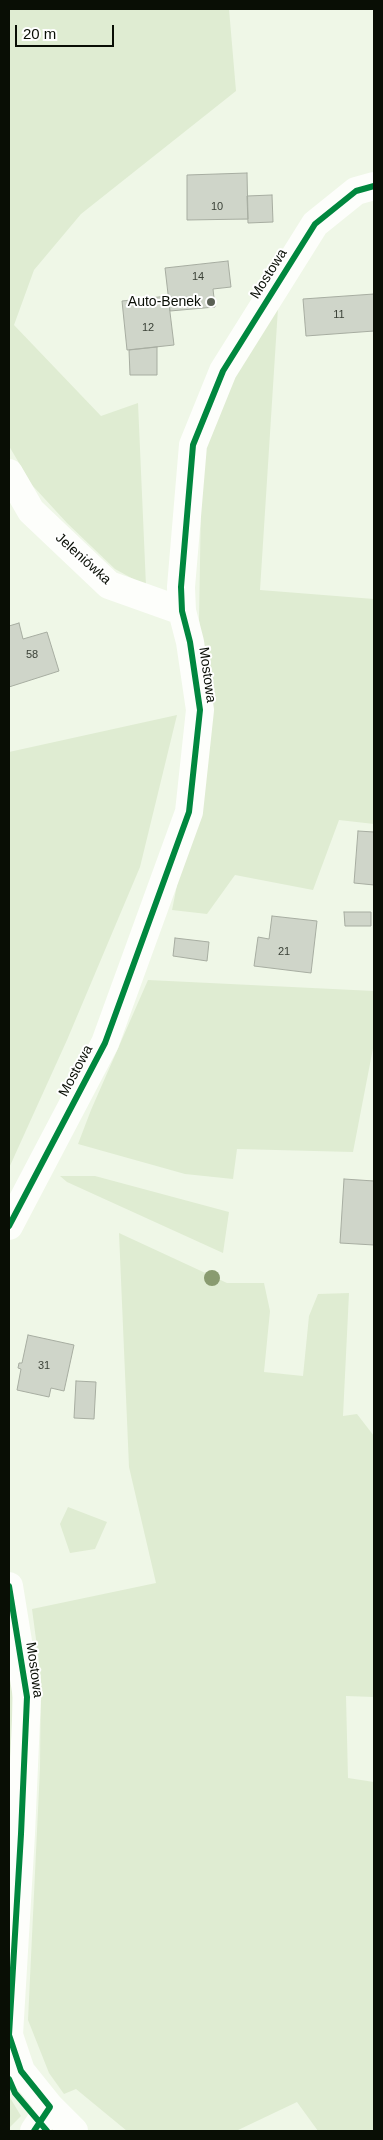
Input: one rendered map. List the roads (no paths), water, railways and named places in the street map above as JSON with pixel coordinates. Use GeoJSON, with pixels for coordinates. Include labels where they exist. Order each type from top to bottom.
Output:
{"type":"FeatureCollection","features":[{"type":"Feature","properties":{"kind":"street","name":"Mostowa"},"geometry":{"type":"LineString","coordinates":[[9,1226],[105,1043],[189,812],[200,710],[190,642],[182,611],[182,587],[193,445],[223,371],[316,224],[356,191],[374,186]]}},
{"type":"Feature","properties":{"kind":"street","name":"Jeleniówka"},"geometry":{"type":"LineString","coordinates":[[9,473],[32,511],[109,585],[182,611]]}},
{"type":"Feature","properties":{"kind":"street","name":"Mostowa"},"geometry":{"type":"LineString","coordinates":[[9,1586],[26,1698],[22,1834],[9,2035],[21,2071],[50,2107],[74,2131]]}},
{"type":"Feature","properties":{"kind":"street"},"geometry":{"type":"LineString","coordinates":[[34,2131],[50,2107]]}},
{"type":"Feature","properties":{"kind":"place","name":"Auto-Benek"},"geometry":{"type":"Point","coordinates":[211,302]}}]}
